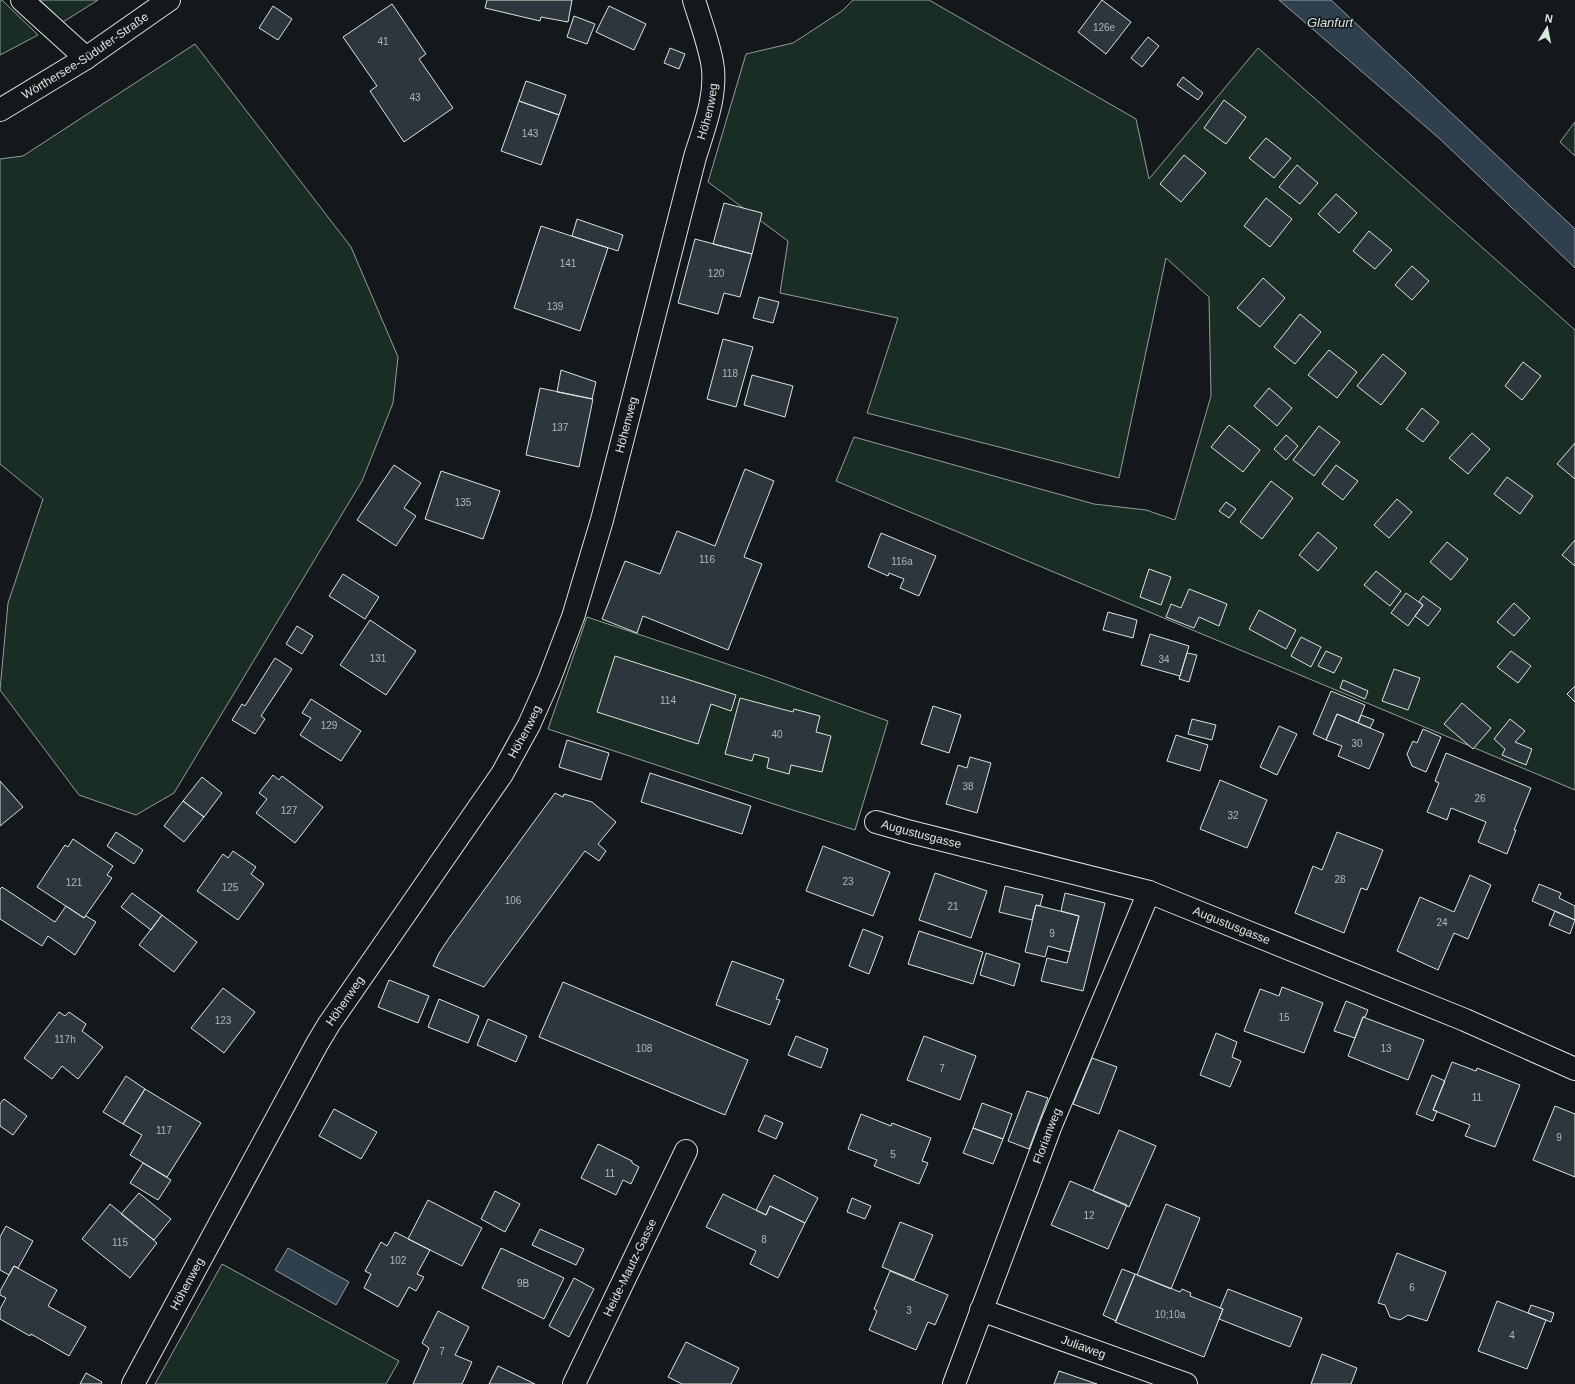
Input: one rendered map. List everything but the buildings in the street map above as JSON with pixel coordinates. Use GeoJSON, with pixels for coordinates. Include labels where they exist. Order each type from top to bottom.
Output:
{"type":"FeatureCollection","features":[{"type":"Feature","properties":{"kind":"street"},"geometry":{"type":"LineString","coordinates":[[22,0],[86,58]]}},
{"type":"Feature","properties":{"kind":"street","name":"Wörthersee-Südufer-Straße"},"geometry":{"type":"LineString","coordinates":[[0,110],[86,58],[169,0]]}},
{"type":"Feature","properties":{"kind":"street","name":"Höhenweg"},"geometry":{"type":"LineString","coordinates":[[133,1384],[317,1044],[329,1024],[502,774],[529,725],[549,680],[573,617],[602,520],[695,157],[709,111],[713,86],[712,63],[694,0]]}},
{"type":"Feature","properties":{"kind":"street","name":"Augustusgasse"},"geometry":{"type":"LineString","coordinates":[[876,822],[1149,892],[1458,1017],[1575,1069]]}},
{"type":"Feature","properties":{"kind":"street","name":"Florianweg"},"geometry":{"type":"LineString","coordinates":[[954,1384],[1051,1125],[1149,892]]}},
{"type":"Feature","properties":{"kind":"street","name":"Heide-Mautz-Gasse"},"geometry":{"type":"LineString","coordinates":[[574,1384],[686,1151]]}},
{"type":"Feature","properties":{"kind":"street","name":"Juliaweg"},"geometry":{"type":"LineString","coordinates":[[981,1310],[1186,1384]]}},
{"type":"Feature","properties":{"kind":"green space"},"geometry":{"type":"Polygon","coordinates":[[[0,0],[2,0],[38,35],[0,55],[0,0]]]}},
{"type":"Feature","properties":{"kind":"green space"},"geometry":{"type":"Polygon","coordinates":[[[40,0],[98,0],[63,22],[40,0]]]}},
{"type":"Feature","properties":{"kind":"green space"},"geometry":{"type":"Polygon","coordinates":[[[853,0],[929,0],[1136,119],[1149,179],[1258,48],[1575,330],[1575,790],[836,481],[854,437],[1094,504],[1146,510],[1175,520],[1211,396],[1209,297],[1166,258],[1119,478],[867,413],[898,318],[780,293],[788,241],[708,182],[746,54],[793,43],[842,11],[853,0]]]}},
{"type":"Feature","properties":{"kind":"green space"},"geometry":{"type":"Polygon","coordinates":[[[195,44],[351,247],[398,357],[393,403],[362,481],[174,793],[136,815],[79,795],[0,690],[8,603],[43,499],[0,464],[0,159],[23,156],[195,44]]]}},
{"type":"Feature","properties":{"kind":"green space"},"geometry":{"type":"Polygon","coordinates":[[[1575,122],[1575,156],[1560,142],[1575,122]]]}},
{"type":"Feature","properties":{"kind":"green space"},"geometry":{"type":"Polygon","coordinates":[[[587,617],[763,676],[888,721],[855,830],[548,729],[587,617]]]}},
{"type":"Feature","properties":{"kind":"green space"},"geometry":{"type":"Polygon","coordinates":[[[222,1264],[399,1361],[386,1384],[155,1384],[222,1264]]]}},
{"type":"Feature","properties":{"kind":"water","name":"Glanfurt"},"geometry":{"type":"Polygon","coordinates":[[[1279,0],[1331,0],[1575,229],[1575,268],[1440,139],[1279,0]]]}},
{"type":"Feature","properties":{"kind":"water"},"geometry":{"type":"Polygon","coordinates":[[[288,1248],[349,1282],[336,1305],[275,1270],[288,1248]]]}}]}
